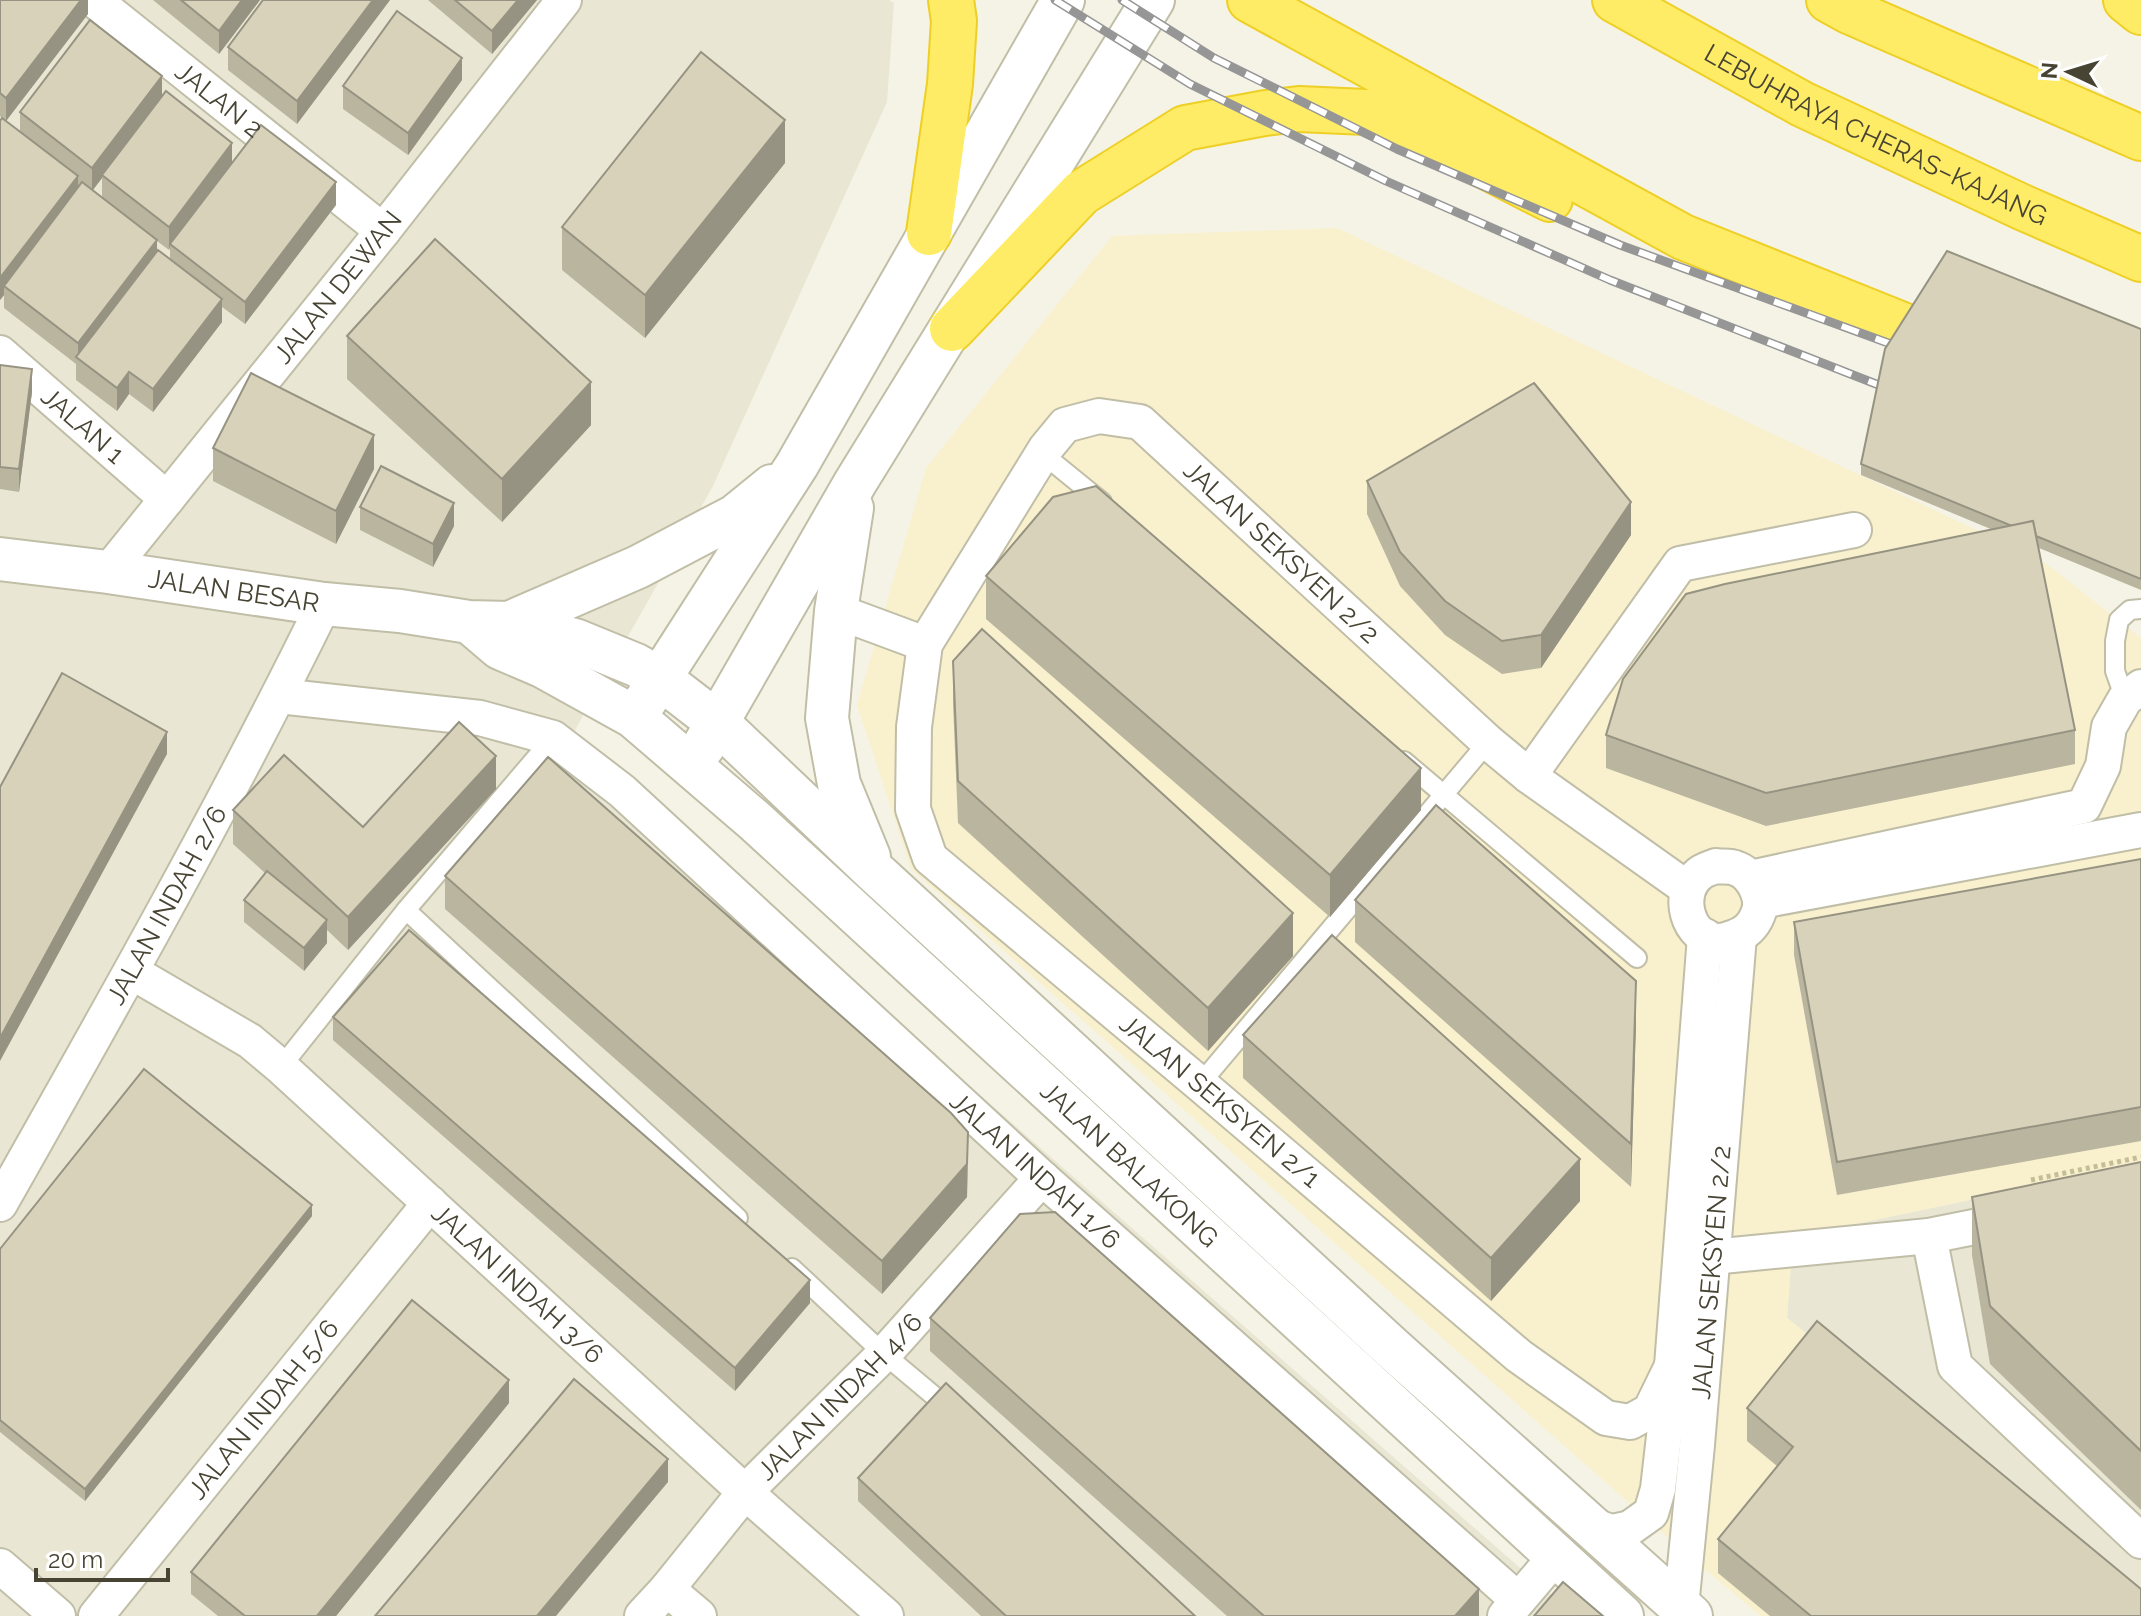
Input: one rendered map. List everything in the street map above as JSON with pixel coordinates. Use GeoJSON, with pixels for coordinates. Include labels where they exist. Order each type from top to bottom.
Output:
{"type":"FeatureCollection","features":[{"type":"Feature","properties":{"kind":"highway"},"geometry":{"type":"LineString","coordinates":[[929,233],[950,84],[954,21],[951,0]]}},
{"type":"Feature","properties":{"kind":"highway"},"geometry":{"type":"LineString","coordinates":[[1250,0],[1683,237],[1993,361]]}},
{"type":"Feature","properties":{"kind":"highway","name":"LEBUHRAYA CHERAS–KAJANG"},"geometry":{"type":"LineString","coordinates":[[1615,0],[1802,104],[2141,259]]}},
{"type":"Feature","properties":{"kind":"highway"},"geometry":{"type":"LineString","coordinates":[[1829,0],[2141,138]]}},
{"type":"Feature","properties":{"kind":"highway"},"geometry":{"type":"LineString","coordinates":[[2126,0],[2141,12]]}},
{"type":"Feature","properties":{"kind":"highway"},"geometry":{"type":"LineString","coordinates":[[952,329],[1081,193],[1185,128],[1265,113],[1299,109],[1366,112],[1464,155],[1569,208],[1683,237]]}},
{"type":"Feature","properties":{"kind":"highway"},"geometry":{"type":"LineString","coordinates":[[2024,208],[2094,264],[2141,293]]}},
{"type":"Feature","properties":{"kind":"street","name":"JALAN 2"},"geometry":{"type":"LineString","coordinates":[[94,0],[383,231]]}},
{"type":"Feature","properties":{"kind":"street","name":"JALAN DEWAN"},"geometry":{"type":"LineString","coordinates":[[108,572],[383,231],[564,0]]}},
{"type":"Feature","properties":{"kind":"street"},"geometry":{"type":"LineString","coordinates":[[469,622],[500,648],[542,666],[634,717],[797,465],[1063,0]]}},
{"type":"Feature","properties":{"kind":"street"},"geometry":{"type":"LineString","coordinates":[[692,765],[855,483],[1153,0]]}},
{"type":"Feature","properties":{"kind":"street","name":"JALAN 1"},"geometry":{"type":"LineString","coordinates":[[0,353],[167,499]]}},
{"type":"Feature","properties":{"kind":"street","name":"JALAN SEKSYEN 2/2"},"geometry":{"type":"LineString","coordinates":[[925,644],[1043,454],[1065,425],[1099,416],[1140,422],[1488,742],[1529,776],[1688,889]]}},
{"type":"Feature","properties":{"kind":"street"},"geometry":{"type":"LineString","coordinates":[[509,623],[638,567],[735,516],[797,465]]}},
{"type":"Feature","properties":{"kind":"street"},"geometry":{"type":"LineString","coordinates":[[855,483],[836,611],[827,718],[839,784],[875,872]]}},
{"type":"Feature","properties":{"kind":"street"},"geometry":{"type":"LineString","coordinates":[[1529,776],[1680,564],[1854,530]]}},
{"type":"Feature","properties":{"kind":"street","name":"JALAN BESAR"},"geometry":{"type":"LineString","coordinates":[[0,559],[324,604],[400,611],[469,622],[509,623],[575,640],[636,665],[661,679]]}},
{"type":"Feature","properties":{"kind":"street","name":"JALAN INDAH 2/6"},"geometry":{"type":"LineString","coordinates":[[0,1204],[132,972],[279,696],[324,604]]}},
{"type":"Feature","properties":{"kind":"street"},"geometry":{"type":"LineString","coordinates":[[836,611],[925,644]]}},
{"type":"Feature","properties":{"kind":"street","name":"JALAN SEKSYEN 2/1"},"geometry":{"type":"LineString","coordinates":[[925,644],[914,727],[913,809],[930,858],[1519,1356],[1606,1418],[1630,1422],[1650,1411],[1672,1366]]}},
{"type":"Feature","properties":{"kind":"street"},"geometry":{"type":"LineString","coordinates":[[661,679],[718,723]]}},
{"type":"Feature","properties":{"kind":"street"},"geometry":{"type":"LineString","coordinates":[[1756,890],[2084,806],[2103,766],[2109,727],[2133,693]]}},
{"type":"Feature","properties":{"kind":"street"},"geometry":{"type":"LineString","coordinates":[[279,696],[480,718],[553,738]]}},
{"type":"Feature","properties":{"kind":"street","name":"JALAN BALAKONG"},"geometry":{"type":"LineString","coordinates":[[634,717],[755,821],[1622,1616]]}},
{"type":"Feature","properties":{"kind":"street","name":"JALAN BALAKONG"},"geometry":{"type":"LineString","coordinates":[[718,723],[875,872],[1402,1357],[1686,1612]]}},
{"type":"Feature","properties":{"kind":"street","name":"JALAN INDAH 1/6"},"geometry":{"type":"LineString","coordinates":[[553,738],[622,791],[1512,1608]]}},
{"type":"Feature","properties":{"kind":"street"},"geometry":{"type":"LineString","coordinates":[[1756,890],[2141,830]]}},
{"type":"Feature","properties":{"kind":"street"},"geometry":{"type":"LineString","coordinates":[[1716,866],[1735,868],[1756,890],[1759,913],[1750,929],[1739,936],[1719,941],[1705,936],[1687,916],[1685,903],[1688,889],[1699,874],[1716,866]]}},
{"type":"Feature","properties":{"kind":"street"},"geometry":{"type":"LineString","coordinates":[[1590,1525],[1612,1532],[1630,1528],[1651,1513],[1658,1489],[1672,1366],[1705,936]]}},
{"type":"Feature","properties":{"kind":"street","name":"JALAN SEKSYEN 2/2"},"geometry":{"type":"LineString","coordinates":[[1686,1612],[1739,936]]}},
{"type":"Feature","properties":{"kind":"street","name":"JALAN INDAH 3/6"},"geometry":{"type":"LineString","coordinates":[[132,972],[250,1041],[281,1067],[745,1492],[886,1616]]}},
{"type":"Feature","properties":{"kind":"street","name":"JALAN INDAH 4/6"},"geometry":{"type":"LineString","coordinates":[[642,1616],[745,1492],[884,1354],[1042,1178]]}},
{"type":"Feature","properties":{"kind":"street","name":"JALAN INDAH 5/6"},"geometry":{"type":"LineString","coordinates":[[96,1616],[430,1203]]}},
{"type":"Feature","properties":{"kind":"street"},"geometry":{"type":"LineString","coordinates":[[1712,1257],[1929,1236],[2053,1211]]}},
{"type":"Feature","properties":{"kind":"street"},"geometry":{"type":"LineString","coordinates":[[1929,1236],[1955,1366],[2141,1541]]}},
{"type":"Feature","properties":{"kind":"street"},"geometry":{"type":"LineString","coordinates":[[1512,1608],[1556,1556]]}},
{"type":"Feature","properties":{"kind":"street"},"geometry":{"type":"LineString","coordinates":[[0,1566],[58,1616]]}},
{"type":"Feature","properties":{"kind":"street"},"geometry":{"type":"LineString","coordinates":[[667,1589],[699,1616]]}},
{"type":"Feature","properties":{"kind":"lane"},"geometry":{"type":"LineString","coordinates":[[1043,454],[1120,517]]}},
{"type":"Feature","properties":{"kind":"lane"},"geometry":{"type":"LineString","coordinates":[[2133,693],[2115,671],[2115,641],[2119,620],[2130,610],[2141,609]]}},
{"type":"Feature","properties":{"kind":"lane"},"geometry":{"type":"LineString","coordinates":[[281,1067],[406,910],[553,738]]}},
{"type":"Feature","properties":{"kind":"lane"},"geometry":{"type":"LineString","coordinates":[[1200,1084],[1488,742]]}},
{"type":"Feature","properties":{"kind":"lane"},"geometry":{"type":"LineString","coordinates":[[1396,753],[1637,958]]}},
{"type":"Feature","properties":{"kind":"lane"},"geometry":{"type":"LineString","coordinates":[[406,910],[756,1234]]}},
{"type":"Feature","properties":{"kind":"lane"},"geometry":{"type":"LineString","coordinates":[[779,1256],[884,1354],[967,1424]]}},
{"type":"Feature","properties":{"kind":"shaded area"},"geometry":{"type":"Polygon","coordinates":[[[0,0],[889,0],[894,3],[887,102],[712,488],[571,737],[1575,1616],[0,1616],[0,0]]]}},
{"type":"Feature","properties":{"kind":"shaded area"},"geometry":{"type":"Polygon","coordinates":[[[1337,228],[2044,562],[2141,638],[2141,1164],[1793,1237],[1787,1318],[2141,1601],[2141,1616],[1761,1616],[911,869],[857,705],[926,468],[1112,236],[1337,228]]]}},
{"type":"Feature","properties":{"kind":"shaded area"},"geometry":{"type":"Polygon","coordinates":[[[2141,1164],[2141,1601],[1787,1318],[1793,1237],[2141,1164]]]}},
{"type":"Feature","properties":{"kind":"building"},"geometry":{"type":"Polygon","coordinates":[[[0,0],[81,0],[6,98],[0,93],[0,0]]]}},
{"type":"Feature","properties":{"kind":"building"},"geometry":{"type":"Polygon","coordinates":[[[181,0],[242,0],[219,31],[181,0]]]}},
{"type":"Feature","properties":{"kind":"building"},"geometry":{"type":"Polygon","coordinates":[[[263,0],[373,0],[297,101],[228,47],[263,0]]]}},
{"type":"Feature","properties":{"kind":"building"},"geometry":{"type":"Polygon","coordinates":[[[455,0],[518,0],[492,31],[455,0]]]}},
{"type":"Feature","properties":{"kind":"building"},"geometry":{"type":"Polygon","coordinates":[[[397,11],[462,58],[408,133],[343,86],[397,11]]]}},
{"type":"Feature","properties":{"kind":"building"},"geometry":{"type":"Polygon","coordinates":[[[90,20],[162,76],[92,168],[20,112],[90,20]]]}},
{"type":"Feature","properties":{"kind":"building"},"geometry":{"type":"Polygon","coordinates":[[[701,52],[785,120],[645,295],[562,227],[701,52]]]}},
{"type":"Feature","properties":{"kind":"building"},"geometry":{"type":"Polygon","coordinates":[[[166,91],[232,143],[169,227],[102,175],[166,91]]]}},
{"type":"Feature","properties":{"kind":"building"},"geometry":{"type":"Polygon","coordinates":[[[2,118],[78,176],[0,278],[0,121],[2,118]]]}},
{"type":"Feature","properties":{"kind":"building"},"geometry":{"type":"Polygon","coordinates":[[[261,125],[336,182],[245,302],[170,244],[261,125]]]}},
{"type":"Feature","properties":{"kind":"building"},"geometry":{"type":"Polygon","coordinates":[[[82,182],[157,240],[78,343],[4,286],[82,182]]]}},
{"type":"Feature","properties":{"kind":"building"},"geometry":{"type":"Polygon","coordinates":[[[435,239],[591,382],[502,479],[347,336],[435,239]]]}},
{"type":"Feature","properties":{"kind":"building"},"geometry":{"type":"Polygon","coordinates":[[[158,250],[222,299],[153,389],[129,372],[117,388],[76,357],[158,250]]]}},
{"type":"Feature","properties":{"kind":"building"},"geometry":{"type":"Polygon","coordinates":[[[1947,251],[2141,329],[2141,579],[2036,536],[2033,521],[2012,526],[1861,464],[1885,349],[1947,251]]]}},
{"type":"Feature","properties":{"kind":"building"},"geometry":{"type":"Polygon","coordinates":[[[0,365],[32,369],[19,469],[0,467],[0,365]]]}},
{"type":"Feature","properties":{"kind":"building"},"geometry":{"type":"Polygon","coordinates":[[[251,373],[374,435],[336,511],[213,448],[251,373]]]}},
{"type":"Feature","properties":{"kind":"building"},"geometry":{"type":"Polygon","coordinates":[[[1534,383],[1631,502],[1541,635],[1502,641],[1445,601],[1400,552],[1367,481],[1534,383]]]}},
{"type":"Feature","properties":{"kind":"building"},"geometry":{"type":"Polygon","coordinates":[[[381,466],[454,503],[433,544],[360,507],[381,466]]]}},
{"type":"Feature","properties":{"kind":"building"},"geometry":{"type":"Polygon","coordinates":[[[1096,486],[1421,768],[1330,875],[986,576],[1053,497],[1096,486]]]}},
{"type":"Feature","properties":{"kind":"building"},"geometry":{"type":"Polygon","coordinates":[[[2033,521],[2075,730],[1766,793],[1606,735],[1623,679],[1686,594],[2033,521]]]}},
{"type":"Feature","properties":{"kind":"building"},"geometry":{"type":"Polygon","coordinates":[[[982,629],[1293,913],[1208,1008],[958,781],[953,661],[982,629]]]}},
{"type":"Feature","properties":{"kind":"building"},"geometry":{"type":"Polygon","coordinates":[[[62,673],[167,732],[0,1038],[0,787],[62,673]]]}},
{"type":"Feature","properties":{"kind":"building"},"geometry":{"type":"Polygon","coordinates":[[[459,722],[496,756],[348,917],[233,810],[284,755],[363,827],[459,722]]]}},
{"type":"Feature","properties":{"kind":"building"},"geometry":{"type":"Polygon","coordinates":[[[548,757],[951,1113],[968,1132],[967,1164],[882,1261],[445,876],[548,757]]]}},
{"type":"Feature","properties":{"kind":"building"},"geometry":{"type":"Polygon","coordinates":[[[1436,805],[1636,981],[1631,1144],[1355,900],[1436,805]]]}},
{"type":"Feature","properties":{"kind":"building"},"geometry":{"type":"Polygon","coordinates":[[[2141,859],[2141,1107],[1837,1162],[1794,922],[2141,859]]]}},
{"type":"Feature","properties":{"kind":"building"},"geometry":{"type":"Polygon","coordinates":[[[267,871],[327,920],[304,948],[244,900],[267,871]]]}},
{"type":"Feature","properties":{"kind":"building"},"geometry":{"type":"Polygon","coordinates":[[[409,930],[810,1280],[735,1368],[333,1017],[409,930]]]}},
{"type":"Feature","properties":{"kind":"building"},"geometry":{"type":"Polygon","coordinates":[[[1332,935],[1580,1159],[1491,1258],[1243,1035],[1332,935]]]}},
{"type":"Feature","properties":{"kind":"building"},"geometry":{"type":"Polygon","coordinates":[[[144,1069],[312,1205],[85,1489],[0,1420],[0,1249],[144,1069]]]}},
{"type":"Feature","properties":{"kind":"building"},"geometry":{"type":"Polygon","coordinates":[[[2141,1162],[2141,1451],[1990,1306],[1972,1197],[2141,1162]]]}},
{"type":"Feature","properties":{"kind":"building"},"geometry":{"type":"Polygon","coordinates":[[[1055,1212],[1479,1589],[1455,1616],[1264,1616],[930,1318],[1020,1214],[1055,1212]]]}},
{"type":"Feature","properties":{"kind":"building"},"geometry":{"type":"Polygon","coordinates":[[[412,1300],[509,1380],[317,1616],[245,1616],[191,1572],[412,1300]]]}},
{"type":"Feature","properties":{"kind":"building"},"geometry":{"type":"Polygon","coordinates":[[[1817,1321],[2141,1589],[2141,1616],[1811,1616],[1718,1539],[1793,1447],[1747,1408],[1817,1321]]]}},
{"type":"Feature","properties":{"kind":"building"},"geometry":{"type":"Polygon","coordinates":[[[574,1379],[668,1459],[537,1616],[375,1616],[574,1379]]]}},
{"type":"Feature","properties":{"kind":"building"},"geometry":{"type":"Polygon","coordinates":[[[946,1383],[1195,1616],[1006,1616],[858,1478],[946,1383]]]}},
{"type":"Feature","properties":{"kind":"building"},"geometry":{"type":"Polygon","coordinates":[[[1563,1582],[1603,1616],[1534,1616],[1563,1582]]]}},
{"type":"Feature","properties":{"kind":"railway"},"geometry":{"type":"LineString","coordinates":[[1055,0],[1190,84],[1386,181],[1610,280],[1899,393]]}},
{"type":"Feature","properties":{"kind":"railway"},"geometry":{"type":"LineString","coordinates":[[1122,0],[1214,58],[1397,149],[1620,245],[1910,351]]}}]}
